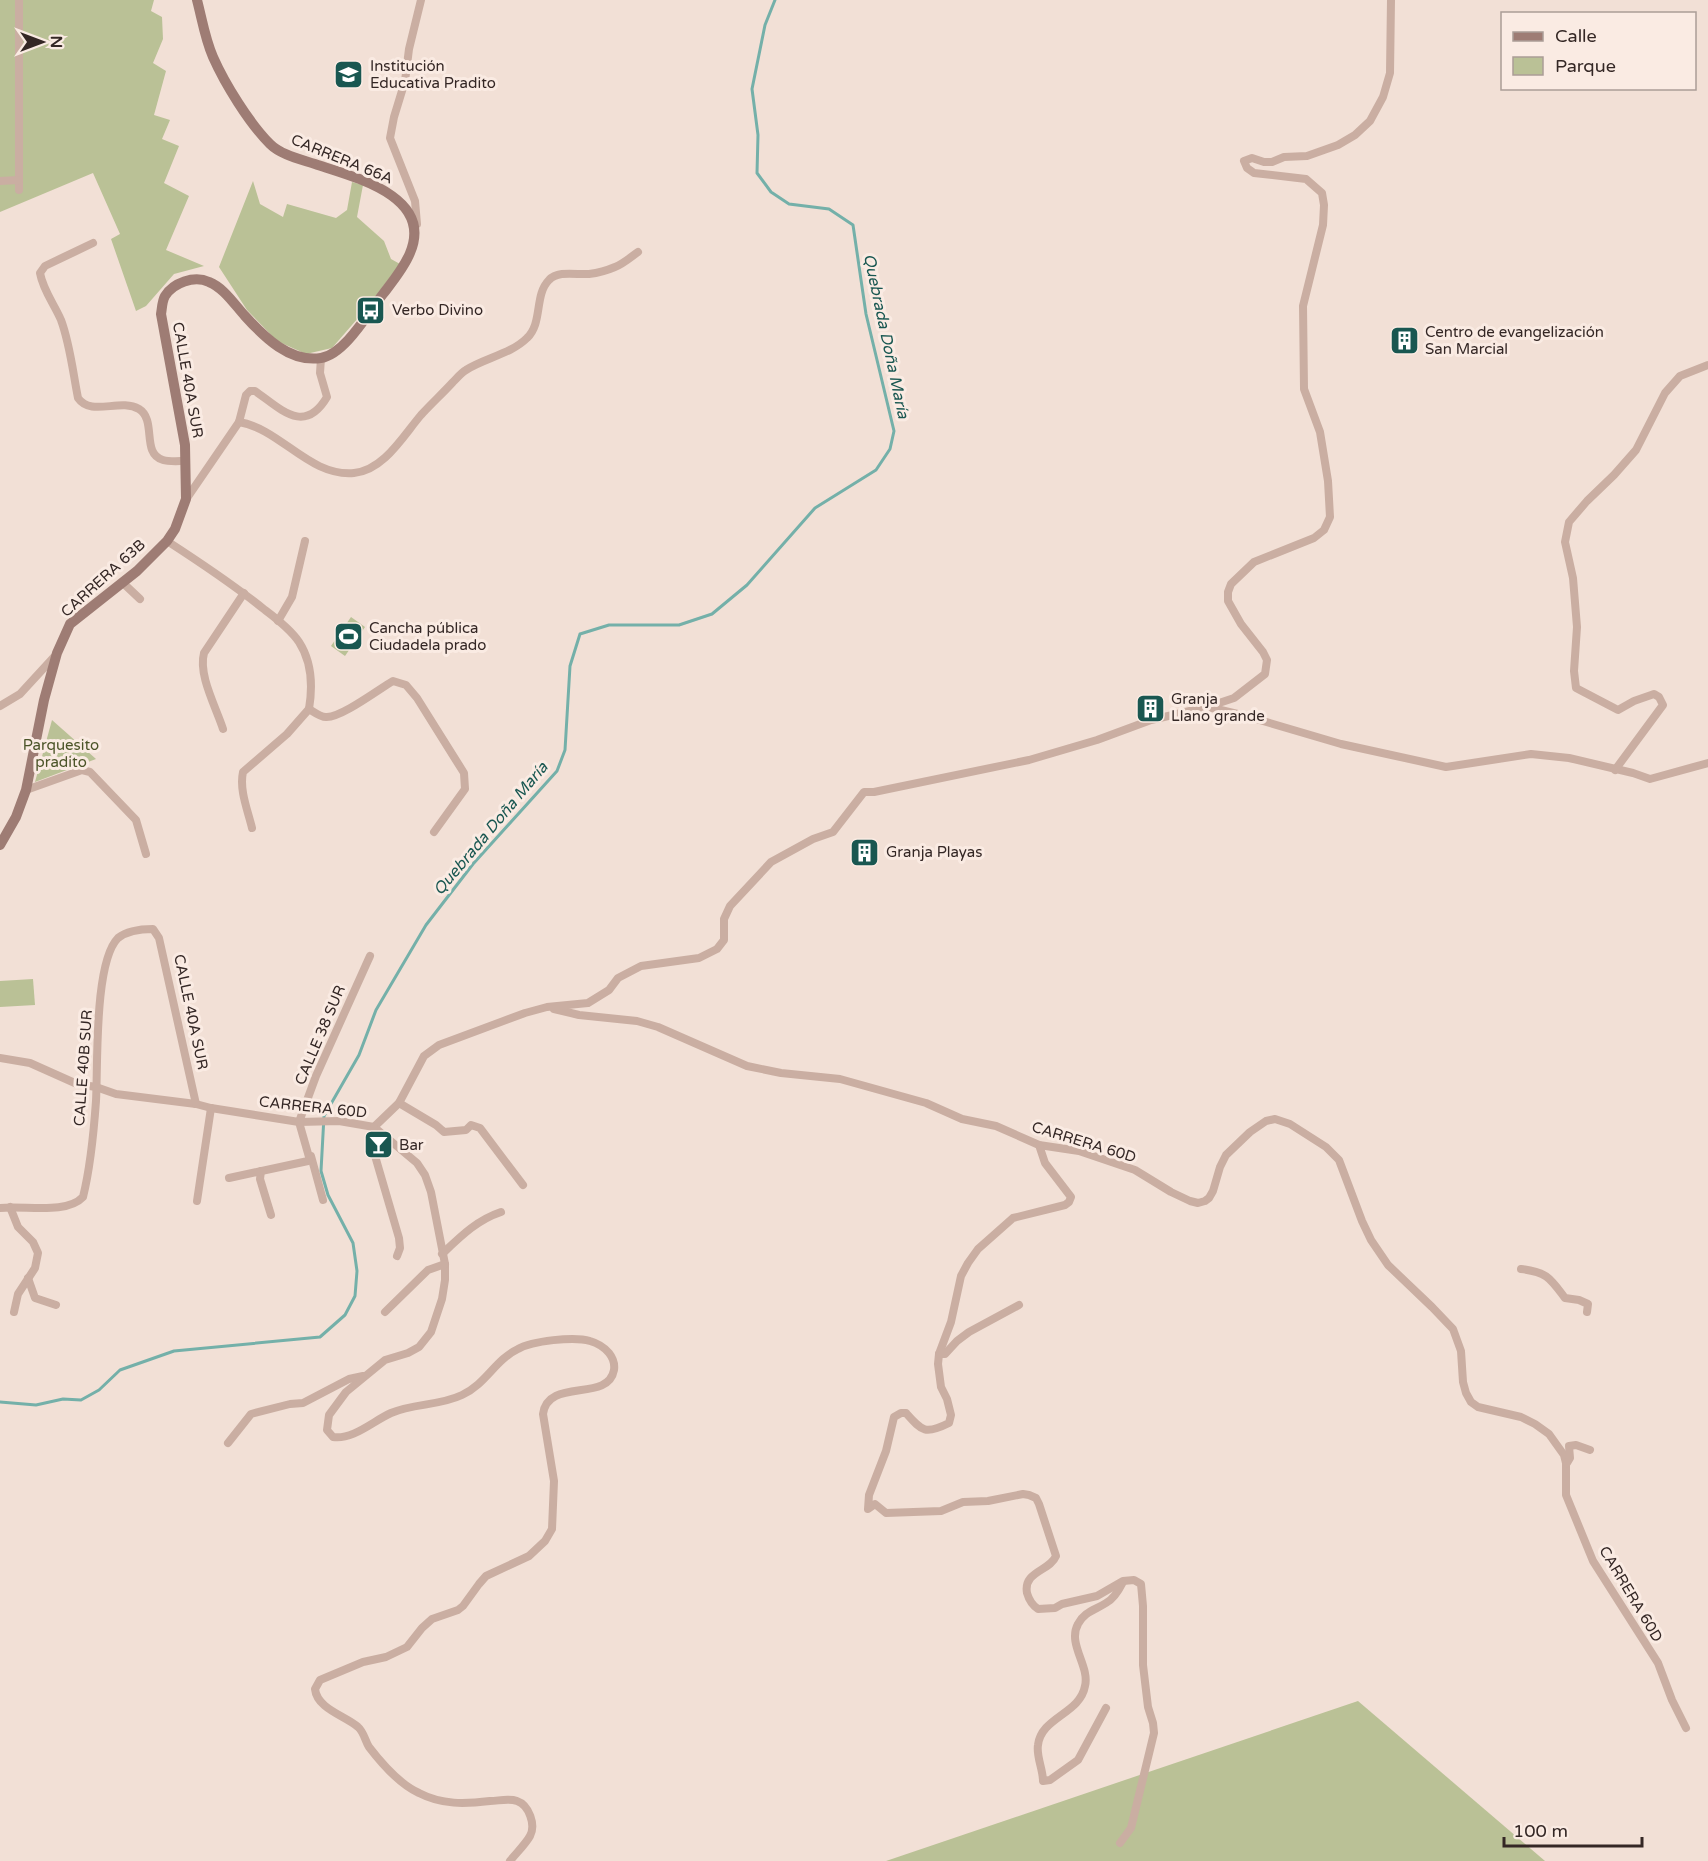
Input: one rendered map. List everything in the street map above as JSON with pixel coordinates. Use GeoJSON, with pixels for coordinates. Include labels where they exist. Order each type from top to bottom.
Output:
{"type":"FeatureCollection","features":[{"type":"Feature","properties":{"kind":"main road","name":"CARRERA 66A"},"geometry":{"type":"LineString","coordinates":[[197,0],[212,55],[226,83],[270,144],[288,155],[376,186],[392,194],[410,215],[415,236]]}},
{"type":"Feature","properties":{"kind":"main road"},"geometry":{"type":"LineString","coordinates":[[321,358],[336,352],[349,339],[404,265],[415,236]]}},
{"type":"Feature","properties":{"kind":"main road","name":"CALLE 40A SUR"},"geometry":{"type":"LineString","coordinates":[[186,499],[185,445],[161,314],[164,297],[188,280],[201,279],[210,282],[271,340],[292,355],[303,358],[321,358]]}},
{"type":"Feature","properties":{"kind":"main road","name":"CARRERA 63B"},"geometry":{"type":"LineString","coordinates":[[0,844],[3,833],[16,817],[26,790],[44,700],[57,653],[70,624],[123,583],[168,541],[186,499]]}},
{"type":"Feature","properties":{"kind":"street"},"geometry":{"type":"LineString","coordinates":[[19,0],[19,190]]}},
{"type":"Feature","properties":{"kind":"street"},"geometry":{"type":"LineString","coordinates":[[415,236],[417,228],[415,201],[390,138],[405,81],[409,49],[421,0]]}},
{"type":"Feature","properties":{"kind":"street"},"geometry":{"type":"LineString","coordinates":[[1207,707],[1234,698],[1265,674],[1267,660],[1263,652],[1241,624],[1228,601],[1231,584],[1254,561],[1314,538],[1324,531],[1330,518],[1328,481],[1320,432],[1304,389],[1303,306],[1323,225],[1323,194],[1306,179],[1254,173],[1247,168],[1244,161],[1252,158],[1272,162],[1284,157],[1307,156],[1338,145],[1355,135],[1370,121],[1383,97],[1390,73],[1391,0]]}},
{"type":"Feature","properties":{"kind":"street"},"geometry":{"type":"LineString","coordinates":[[0,181],[19,180]]}},
{"type":"Feature","properties":{"kind":"street"},"geometry":{"type":"LineString","coordinates":[[93,243],[45,266],[40,273],[41,282],[61,320],[78,398],[82,404],[88,406],[128,406],[139,409],[147,417],[154,455],[162,460],[186,461]]}},
{"type":"Feature","properties":{"kind":"street"},"geometry":{"type":"LineString","coordinates":[[239,422],[256,426],[299,455],[327,469],[339,473],[356,473],[371,468],[386,457],[464,371],[508,351],[528,338],[537,321],[544,288],[550,278],[556,275],[589,274],[616,267],[638,252]]}},
{"type":"Feature","properties":{"kind":"street","name":"CARRERA 63B"},"geometry":{"type":"LineString","coordinates":[[186,499],[239,422],[246,395],[250,391],[255,391],[292,415],[308,416],[317,411],[327,397],[320,373],[321,358]]}},
{"type":"Feature","properties":{"kind":"street"},"geometry":{"type":"LineString","coordinates":[[1615,770],[1663,705],[1659,697],[1654,694],[1618,710],[1576,688],[1574,671],[1577,627],[1573,578],[1565,542],[1569,522],[1636,450],[1665,393],[1680,376],[1708,365]]}},
{"type":"Feature","properties":{"kind":"street"},"geometry":{"type":"LineString","coordinates":[[168,541],[244,593],[278,621],[298,640],[308,662],[312,689],[309,709],[287,734],[243,772],[244,797],[252,828]]}},
{"type":"Feature","properties":{"kind":"street"},"geometry":{"type":"LineString","coordinates":[[278,621],[292,597],[305,541]]}},
{"type":"Feature","properties":{"kind":"street"},"geometry":{"type":"LineString","coordinates":[[123,583],[140,599]]}},
{"type":"Feature","properties":{"kind":"street"},"geometry":{"type":"LineString","coordinates":[[223,729],[202,662],[204,653],[244,593]]}},
{"type":"Feature","properties":{"kind":"street"},"geometry":{"type":"LineString","coordinates":[[0,714],[0,706],[20,694],[57,653]]}},
{"type":"Feature","properties":{"kind":"street"},"geometry":{"type":"LineString","coordinates":[[309,709],[326,717],[332,716],[347,710],[393,681],[406,685],[417,698],[465,773],[465,789],[434,832]]}},
{"type":"Feature","properties":{"kind":"street"},"geometry":{"type":"LineString","coordinates":[[1207,707],[1341,744],[1446,767],[1531,754],[1569,758],[1615,770],[1633,772],[1650,779],[1708,763]]}},
{"type":"Feature","properties":{"kind":"street","name":"CARRERA 60D"},"geometry":{"type":"LineString","coordinates":[[0,1058],[30,1063],[77,1084],[96,1087],[116,1094],[303,1121],[339,1121],[374,1127],[399,1103],[424,1056],[439,1045],[525,1013],[547,1007],[588,1003],[609,990],[618,978],[641,966],[699,958],[717,949],[724,940],[724,920],[730,906],[771,862],[813,839],[833,832],[864,792],[874,792],[1029,760],[1097,740],[1151,720],[1207,707]]}},
{"type":"Feature","properties":{"kind":"street"},"geometry":{"type":"LineString","coordinates":[[26,790],[82,770],[90,772],[136,820],[146,854]]}},
{"type":"Feature","properties":{"kind":"street","name":"CALLE 40A SUR"},"geometry":{"type":"LineString","coordinates":[[119,937],[141,929],[153,929],[159,938],[196,1104]]}},
{"type":"Feature","properties":{"kind":"street","name":"CALLE 40B SUR"},"geometry":{"type":"LineString","coordinates":[[10,1207],[24,1209],[73,1205],[83,1197],[96,1087],[102,979],[107,958],[119,937]]}},
{"type":"Feature","properties":{"kind":"street","name":"CALLE 38 SUR"},"geometry":{"type":"LineString","coordinates":[[303,1121],[316,1077],[370,956]]}},
{"type":"Feature","properties":{"kind":"street","name":"CARRERA 60D"},"geometry":{"type":"LineString","coordinates":[[547,1007],[579,1016],[637,1021],[747,1066],[857,1083],[926,1103],[962,1119],[996,1126],[1039,1145],[1079,1151],[1135,1170],[1171,1192],[1198,1203],[1209,1198],[1226,1155],[1250,1132],[1266,1121],[1275,1119],[1290,1124],[1334,1153],[1340,1160],[1362,1221],[1380,1254],[1402,1280],[1453,1329],[1461,1351],[1463,1382],[1471,1402],[1478,1407],[1521,1417],[1549,1434],[1564,1455],[1566,1495],[1593,1561],[1658,1663],[1686,1728]]}},
{"type":"Feature","properties":{"kind":"street"},"geometry":{"type":"LineString","coordinates":[[399,1103],[444,1132],[466,1130],[471,1125],[480,1128],[523,1185]]}},
{"type":"Feature","properties":{"kind":"street"},"geometry":{"type":"LineString","coordinates":[[196,1201],[211,1108]]}},
{"type":"Feature","properties":{"kind":"street"},"geometry":{"type":"LineString","coordinates":[[229,1178],[267,1168],[307,1162],[309,1157],[303,1121]]}},
{"type":"Feature","properties":{"kind":"street"},"geometry":{"type":"LineString","coordinates":[[303,1121],[323,1200]]}},
{"type":"Feature","properties":{"kind":"street"},"geometry":{"type":"LineString","coordinates":[[374,1127],[417,1163],[425,1175],[436,1214],[445,1264],[445,1280],[442,1299],[431,1332],[419,1347],[385,1360],[346,1392],[329,1415],[327,1430],[333,1437],[348,1436],[403,1408],[441,1402],[464,1394],[486,1378],[504,1359],[527,1345],[584,1340],[597,1343],[614,1360],[614,1370],[607,1382],[599,1386],[554,1396],[544,1406],[543,1414],[553,1468],[554,1495],[552,1529],[541,1546],[528,1556],[486,1576],[458,1610],[432,1619],[407,1647],[386,1657],[363,1662],[320,1680],[315,1689],[318,1699],[361,1730],[374,1754],[414,1791],[448,1803],[467,1804],[512,1800],[523,1804],[528,1811],[532,1832],[510,1861]]}},
{"type":"Feature","properties":{"kind":"street"},"geometry":{"type":"LineString","coordinates":[[374,1127],[372,1149],[399,1238],[400,1248],[397,1256]]}},
{"type":"Feature","properties":{"kind":"street"},"geometry":{"type":"LineString","coordinates":[[1039,1145],[1045,1163],[1071,1197],[1070,1202],[1013,1218],[973,1255],[962,1276],[951,1322],[939,1354],[940,1387],[947,1399],[951,1415],[949,1423],[938,1429],[925,1429],[918,1427],[906,1413],[894,1418],[886,1451],[869,1495],[868,1509],[875,1504],[886,1513],[899,1514],[915,1510],[941,1511],[963,1502],[988,1501],[1029,1494],[1036,1498],[1039,1504],[1056,1556],[1054,1561],[1036,1572],[1028,1582],[1027,1590],[1031,1604],[1038,1609],[1055,1608],[1062,1604],[1096,1596],[1123,1581],[1138,1581],[1142,1587],[1143,1665],[1154,1734],[1131,1828],[1120,1842]]}},
{"type":"Feature","properties":{"kind":"street"},"geometry":{"type":"LineString","coordinates":[[261,1171],[260,1179],[271,1215]]}},
{"type":"Feature","properties":{"kind":"street"},"geometry":{"type":"LineString","coordinates":[[0,1208],[10,1207],[18,1227],[37,1249],[37,1263],[18,1294],[14,1312]]}},
{"type":"Feature","properties":{"kind":"street"},"geometry":{"type":"LineString","coordinates":[[442,1254],[474,1224],[487,1216],[501,1212]]}},
{"type":"Feature","properties":{"kind":"street"},"geometry":{"type":"LineString","coordinates":[[385,1312],[428,1270],[445,1264]]}},
{"type":"Feature","properties":{"kind":"street"},"geometry":{"type":"LineString","coordinates":[[1521,1269],[1537,1271],[1549,1277],[1565,1298],[1580,1300],[1588,1304],[1587,1312]]}},
{"type":"Feature","properties":{"kind":"street"},"geometry":{"type":"LineString","coordinates":[[28,1278],[35,1298],[56,1305]]}},
{"type":"Feature","properties":{"kind":"street"},"geometry":{"type":"LineString","coordinates":[[939,1354],[945,1354],[969,1332],[1019,1305]]}},
{"type":"Feature","properties":{"kind":"street"},"geometry":{"type":"LineString","coordinates":[[228,1443],[251,1414],[303,1403],[350,1379],[365,1376]]}},
{"type":"Feature","properties":{"kind":"street"},"geometry":{"type":"LineString","coordinates":[[1566,1466],[1570,1458],[1569,1446],[1576,1445],[1590,1450]]}},
{"type":"Feature","properties":{"kind":"street"},"geometry":{"type":"LineString","coordinates":[[1106,1708],[1078,1760],[1050,1780],[1043,1781],[1038,1751],[1039,1737],[1046,1727],[1075,1705],[1083,1695],[1086,1685],[1075,1641],[1077,1625],[1090,1610],[1108,1603],[1123,1581]]}},
{"type":"Feature","properties":{"kind":"green space"},"geometry":{"type":"Polygon","coordinates":[[[0,0],[154,0],[151,11],[162,17],[163,39],[153,63],[166,71],[154,115],[170,120],[162,139],[179,146],[164,183],[189,196],[166,250],[204,266],[174,274],[146,306],[136,311],[111,239],[120,234],[93,173],[0,212],[0,0]]]}},
{"type":"Feature","properties":{"kind":"green space"},"geometry":{"type":"Polygon","coordinates":[[[253,181],[260,204],[283,217],[287,204],[336,218],[347,210],[352,182],[363,185],[357,217],[384,241],[391,259],[400,264],[332,348],[306,354],[277,341],[247,310],[219,267],[253,181]]]}},
{"type":"Feature","properties":{"kind":"green space","name":"Cancha pública Ciudadela prado"},"geometry":{"type":"Polygon","coordinates":[[[351,617],[365,627],[345,656],[331,646],[351,617]]]}},
{"type":"Feature","properties":{"kind":"green space","name":"Parquesito pradito"},"geometry":{"type":"Polygon","coordinates":[[[52,720],[96,759],[35,782],[52,720]]]}},
{"type":"Feature","properties":{"kind":"green space"},"geometry":{"type":"Polygon","coordinates":[[[33,979],[35,1005],[0,1007],[0,981],[33,979]]]}},
{"type":"Feature","properties":{"kind":"green space"},"geometry":{"type":"Polygon","coordinates":[[[1358,1701],[1545,1861],[886,1861],[1358,1701]]]}},
{"type":"Feature","properties":{"kind":"waterway","name":"Quebrada Doña María"},"geometry":{"type":"LineString","coordinates":[[0,1402],[36,1405],[63,1399],[81,1400],[99,1390],[120,1370],[174,1351],[320,1337],[345,1315],[355,1296],[357,1271],[353,1243],[328,1195],[321,1171],[324,1116],[359,1055],[376,1010],[426,925],[473,864],[557,771],[565,750],[570,666],[580,634],[609,625],[679,625],[712,614],[747,585],[815,508],[876,470],[890,449],[894,431],[866,314],[853,225],[829,209],[789,204],[771,192],[757,173],[758,135],[752,89],[765,25],[775,0]]}},
{"type":"Feature","properties":{"kind":"place","name":"Institución Educativa Pradito"},"geometry":{"type":"Point","coordinates":[349,75]}},
{"type":"Feature","properties":{"kind":"place","name":"Verbo Divino"},"geometry":{"type":"Point","coordinates":[371,310]}},
{"type":"Feature","properties":{"kind":"place","name":"Centro de evangelización San Marcial"},"geometry":{"type":"Point","coordinates":[1404,341]}},
{"type":"Feature","properties":{"kind":"place","name":"Cancha pública Ciudadela prado"},"geometry":{"type":"Point","coordinates":[348,637]}},
{"type":"Feature","properties":{"kind":"place","name":"Granja Llano grande"},"geometry":{"type":"Point","coordinates":[1150,708]}},
{"type":"Feature","properties":{"kind":"place","name":"Granja Playas"},"geometry":{"type":"Point","coordinates":[865,852]}},
{"type":"Feature","properties":{"kind":"place","name":"Bar"},"geometry":{"type":"Point","coordinates":[378,1145]}}]}
